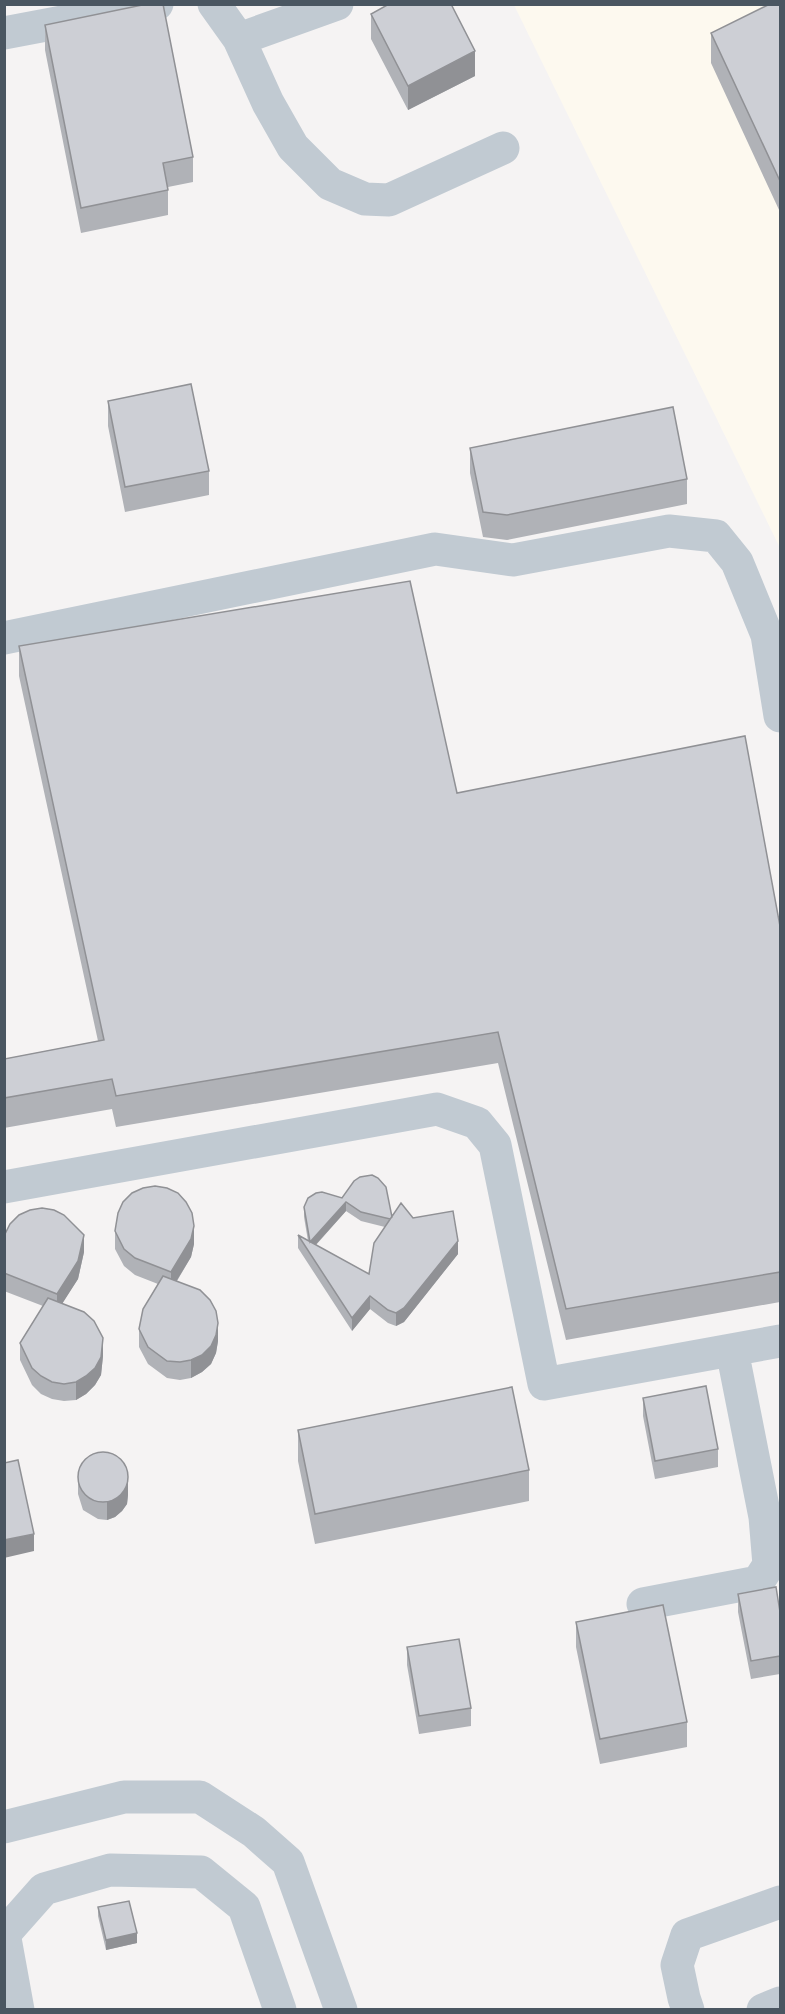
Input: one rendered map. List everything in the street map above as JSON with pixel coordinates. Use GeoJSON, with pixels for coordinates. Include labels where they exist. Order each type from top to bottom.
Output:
{"type":"FeatureCollection","features":[{"type":"Feature","properties":{"kind":"lane"},"geometry":{"type":"LineString","coordinates":[[4,33],[157,4]]}},
{"type":"Feature","properties":{"kind":"lane"},"geometry":{"type":"LineString","coordinates":[[214,4],[239,39],[268,103],[293,147],[330,184],[365,200],[389,200],[503,148]]}},
{"type":"Feature","properties":{"kind":"lane"},"geometry":{"type":"LineString","coordinates":[[239,39],[337,4]]}},
{"type":"Feature","properties":{"kind":"lane"},"geometry":{"type":"LineString","coordinates":[[4,638],[435,549],[513,560],[669,531],[716,536],[737,562],[767,635],[780,716]]}},
{"type":"Feature","properties":{"kind":"lane"},"geometry":{"type":"LineString","coordinates":[[4,1187],[437,1108],[477,1123],[495,1145],[544,1384],[780,1341]]}},
{"type":"Feature","properties":{"kind":"lane"},"geometry":{"type":"LineString","coordinates":[[643,1604],[758,1582],[769,1564],[765,1517],[732,1350]]}},
{"type":"Feature","properties":{"kind":"lane"},"geometry":{"type":"LineString","coordinates":[[4,1827],[124,1797],[200,1797],[254,1832],[288,1862],[341,2010]]}},
{"type":"Feature","properties":{"kind":"lane"},"geometry":{"type":"LineString","coordinates":[[18,2010],[5,1933],[44,1890],[110,1870],[201,1872],[244,1907],[280,2010]]}},
{"type":"Feature","properties":{"kind":"lane"},"geometry":{"type":"LineString","coordinates":[[688,2010],[677,1965],[687,1935],[780,1902]]}},
{"type":"Feature","properties":{"kind":"lane"},"geometry":{"type":"LineString","coordinates":[[763,2010],[780,2003]]}},
{"type":"Feature","properties":{"kind":"shaded area"},"geometry":{"type":"Polygon","coordinates":[[[514,5],[780,5],[780,548],[514,5]]]}},
{"type":"Feature","properties":{"kind":"building"},"geometry":{"type":"Polygon","coordinates":[[[147,4],[163,4],[193,157],[163,163],[168,190],[81,208],[45,25],[147,4]]]}},
{"type":"Feature","properties":{"kind":"building"},"geometry":{"type":"Polygon","coordinates":[[[389,4],[451,4],[475,51],[408,86],[371,14],[389,4]]]}},
{"type":"Feature","properties":{"kind":"building"},"geometry":{"type":"Polygon","coordinates":[[[770,4],[780,4],[780,181],[711,33],[770,4]]]}},
{"type":"Feature","properties":{"kind":"building"},"geometry":{"type":"Polygon","coordinates":[[[191,384],[209,471],[125,487],[108,401],[191,384]]]}},
{"type":"Feature","properties":{"kind":"building"},"geometry":{"type":"Polygon","coordinates":[[[673,407],[687,479],[507,515],[483,512],[470,448],[673,407]]]}},
{"type":"Feature","properties":{"kind":"building"},"geometry":{"type":"Polygon","coordinates":[[[410,581],[457,793],[745,736],[780,926],[780,1272],[566,1309],[498,1032],[116,1096],[112,1079],[4,1098],[4,1059],[104,1040],[19,646],[410,581]]]}},
{"type":"Feature","properties":{"kind":"building"},"geometry":{"type":"Polygon","coordinates":[[[372,1175],[386,1187],[392,1217],[390,1219],[361,1212],[346,1202],[310,1242],[304,1207],[308,1198],[322,1192],[342,1198],[354,1181],[360,1177],[372,1175]]]}},
{"type":"Feature","properties":{"kind":"building"},"geometry":{"type":"Polygon","coordinates":[[[155,1186],[178,1193],[192,1213],[194,1226],[191,1239],[171,1272],[135,1258],[124,1249],[115,1231],[118,1213],[123,1202],[132,1193],[155,1186]]]}},
{"type":"Feature","properties":{"kind":"building"},"geometry":{"type":"Polygon","coordinates":[[[401,1203],[413,1218],[453,1211],[458,1241],[404,1308],[396,1313],[388,1310],[370,1296],[352,1318],[298,1235],[369,1274],[374,1243],[401,1203]]]}},
{"type":"Feature","properties":{"kind":"building"},"geometry":{"type":"Polygon","coordinates":[[[42,1208],[64,1215],[84,1235],[78,1261],[57,1294],[4,1273],[4,1236],[10,1224],[19,1215],[42,1208]]]}},
{"type":"Feature","properties":{"kind":"building"},"geometry":{"type":"Polygon","coordinates":[[[163,1276],[200,1290],[210,1300],[216,1311],[218,1323],[211,1346],[202,1355],[191,1360],[167,1361],[148,1347],[139,1329],[143,1309],[163,1276]]]}},
{"type":"Feature","properties":{"kind":"building"},"geometry":{"type":"Polygon","coordinates":[[[48,1298],[84,1312],[94,1321],[103,1338],[101,1357],[95,1368],[76,1382],[64,1384],[52,1382],[41,1376],[32,1368],[20,1343],[48,1298]]]}},
{"type":"Feature","properties":{"kind":"building"},"geometry":{"type":"Polygon","coordinates":[[[706,1386],[718,1449],[655,1461],[643,1398],[706,1386]]]}},
{"type":"Feature","properties":{"kind":"building"},"geometry":{"type":"Polygon","coordinates":[[[512,1387],[529,1470],[315,1514],[298,1430],[512,1387]]]}},
{"type":"Feature","properties":{"kind":"building"},"geometry":{"type":"Polygon","coordinates":[[[103,1452],[121,1459],[128,1477],[121,1495],[103,1502],[85,1495],[78,1477],[85,1459],[103,1452]]]}},
{"type":"Feature","properties":{"kind":"building"},"geometry":{"type":"Polygon","coordinates":[[[18,1460],[34,1534],[4,1540],[4,1463],[18,1460]]]}},
{"type":"Feature","properties":{"kind":"building"},"geometry":{"type":"Polygon","coordinates":[[[776,1587],[780,1612],[780,1656],[751,1661],[738,1594],[776,1587]]]}},
{"type":"Feature","properties":{"kind":"building"},"geometry":{"type":"Polygon","coordinates":[[[663,1605],[687,1722],[600,1739],[576,1622],[663,1605]]]}},
{"type":"Feature","properties":{"kind":"building"},"geometry":{"type":"Polygon","coordinates":[[[459,1639],[471,1708],[419,1716],[407,1647],[459,1639]]]}},
{"type":"Feature","properties":{"kind":"building"},"geometry":{"type":"Polygon","coordinates":[[[129,1901],[137,1933],[106,1940],[98,1907],[129,1901]]]}}]}
